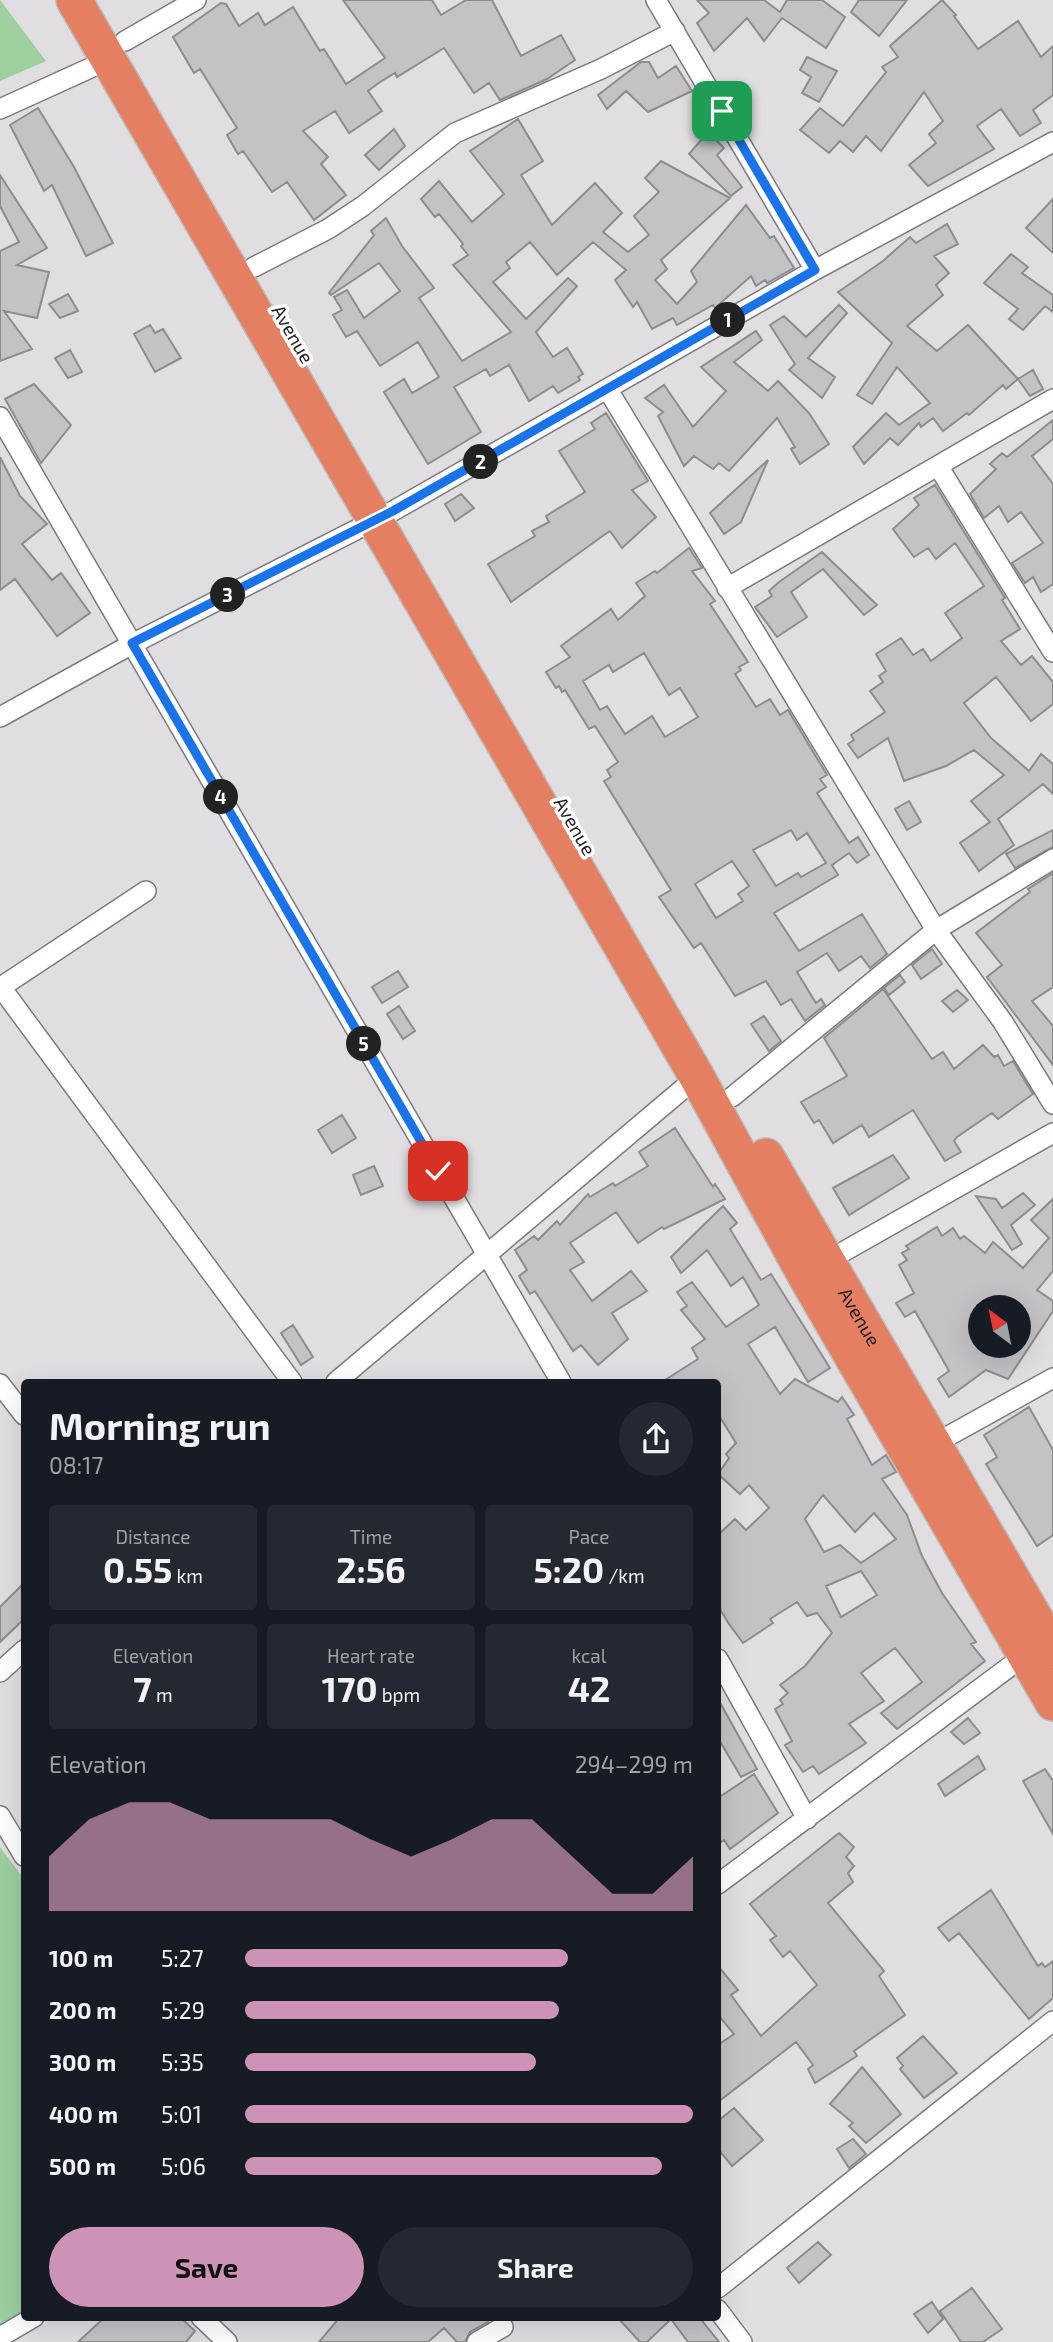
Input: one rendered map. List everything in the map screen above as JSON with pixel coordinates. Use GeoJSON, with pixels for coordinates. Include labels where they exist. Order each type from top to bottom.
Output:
{"type":"FeatureCollection","features":[{"type":"Feature","properties":{"kind":"highway"},"geometry":{"type":"LineString","coordinates":[[75,0],[118,50],[384,516],[806,1277],[1045,1645],[1053,1703]]}},
{"type":"Feature","properties":{"kind":"highway","name":"Avenue"},"geometry":{"type":"LineString","coordinates":[[102,0],[118,50],[254,267],[384,516],[733,1097],[934,1444],[1045,1645]]}},
{"type":"Feature","properties":{"kind":"street"},"geometry":{"type":"LineString","coordinates":[[0,109],[118,50],[196,0]]}},
{"type":"Feature","properties":{"kind":"street"},"geometry":{"type":"LineString","coordinates":[[656,0],[815,270]]}},
{"type":"Feature","properties":{"kind":"street"},"geometry":{"type":"LineString","coordinates":[[254,267],[340,222],[455,132],[590,74],[675,31]]}},
{"type":"Feature","properties":{"kind":"street"},"geometry":{"type":"LineString","coordinates":[[0,717],[132,643],[384,516],[815,270],[1053,142]]}},
{"type":"Feature","properties":{"kind":"street"},"geometry":{"type":"LineString","coordinates":[[608,390],[936,930],[1003,1023],[1053,1104]]}},
{"type":"Feature","properties":{"kind":"street"},"geometry":{"type":"LineString","coordinates":[[727,587],[1053,399]]}},
{"type":"Feature","properties":{"kind":"street"},"geometry":{"type":"LineString","coordinates":[[0,417],[559,1379]]}},
{"type":"Feature","properties":{"kind":"street"},"geometry":{"type":"LineString","coordinates":[[939,466],[1053,652]]}},
{"type":"Feature","properties":{"kind":"street"},"geometry":{"type":"LineString","coordinates":[[733,1097],[936,930],[1053,859]]}},
{"type":"Feature","properties":{"kind":"street"},"geometry":{"type":"LineString","coordinates":[[146,891],[1,986],[290,1379]]}},
{"type":"Feature","properties":{"kind":"street"},"geometry":{"type":"LineString","coordinates":[[340,1379],[697,1077]]}},
{"type":"Feature","properties":{"kind":"street"},"geometry":{"type":"LineString","coordinates":[[827,1261],[1053,1133]]}},
{"type":"Feature","properties":{"kind":"street"},"geometry":{"type":"LineString","coordinates":[[934,1444],[1053,1378]]}},
{"type":"Feature","properties":{"kind":"street"},"geometry":{"type":"LineString","coordinates":[[0,1384],[21,1411]]}},
{"type":"Feature","properties":{"kind":"street"},"geometry":{"type":"LineString","coordinates":[[721,1882],[1045,1645]]}},
{"type":"Feature","properties":{"kind":"street"},"geometry":{"type":"LineString","coordinates":[[0,1672],[21,1653]]}},
{"type":"Feature","properties":{"kind":"street"},"geometry":{"type":"LineString","coordinates":[[721,1664],[807,1819]]}},
{"type":"Feature","properties":{"kind":"street"},"geometry":{"type":"LineString","coordinates":[[0,1815],[21,1851]]}},
{"type":"Feature","properties":{"kind":"street"},"geometry":{"type":"LineString","coordinates":[[721,2286],[1053,2021]]}},
{"type":"Feature","properties":{"kind":"street"},"geometry":{"type":"LineString","coordinates":[[721,2314],[742,2342]]}},
{"type":"Feature","properties":{"kind":"street"},"geometry":{"type":"LineString","coordinates":[[0,2337],[27,2321]]}},
{"type":"Feature","properties":{"kind":"street"},"geometry":{"type":"LineString","coordinates":[[205,2321],[227,2342]]}},
{"type":"Feature","properties":{"kind":"street"},"geometry":{"type":"LineString","coordinates":[[477,2342],[503,2327]]}},
{"type":"Feature","properties":{"kind":"green space"},"geometry":{"type":"Polygon","coordinates":[[[0,0],[46,61],[0,81],[0,0]]]}},
{"type":"Feature","properties":{"kind":"green space"},"geometry":{"type":"Polygon","coordinates":[[[0,1847],[21,1875],[21,2314],[0,2326],[0,1847]]]}},
{"type":"Feature","properties":{"kind":"building"},"geometry":{"type":"Polygon","coordinates":[[[343,0],[432,0],[441,15],[466,0],[492,0],[521,56],[561,35],[575,60],[547,79],[500,100],[489,83],[474,93],[444,48],[397,77],[395,73],[380,82],[368,91],[382,111],[349,133],[335,111],[303,131],[328,157],[321,164],[346,195],[314,220],[287,182],[272,192],[243,151],[238,154],[227,135],[237,128],[200,69],[194,73],[173,37],[221,3],[226,4],[239,26],[258,13],[265,25],[293,7],[320,51],[324,49],[346,84],[385,58],[343,0]]]}},
{"type":"Feature","properties":{"kind":"building"},"geometry":{"type":"Polygon","coordinates":[[[697,0],[764,0],[780,12],[787,0],[822,0],[845,17],[826,48],[782,18],[764,41],[747,18],[714,51],[697,23],[709,13],[697,0]]]}},
{"type":"Feature","properties":{"kind":"building"},"geometry":{"type":"Polygon","coordinates":[[[859,0],[907,0],[879,36],[851,12],[859,0]]]}},
{"type":"Feature","properties":{"kind":"building"},"geometry":{"type":"Polygon","coordinates":[[[942,0],[956,15],[954,16],[978,49],[1018,21],[1041,57],[1053,46],[1053,95],[1033,110],[1041,123],[1020,136],[1001,109],[977,126],[994,149],[928,186],[909,165],[936,143],[929,134],[943,121],[924,92],[881,151],[866,136],[853,152],[840,141],[829,153],[800,130],[820,108],[843,126],[886,72],[882,67],[898,57],[890,46],[942,0]]]}},
{"type":"Feature","properties":{"kind":"building"},"geometry":{"type":"Polygon","coordinates":[[[807,57],[837,71],[819,102],[802,93],[811,77],[800,70],[807,57]]]}},
{"type":"Feature","properties":{"kind":"building"},"geometry":{"type":"Polygon","coordinates":[[[641,62],[649,62],[658,78],[676,66],[692,91],[648,112],[626,91],[607,109],[598,95],[641,62]]]}},
{"type":"Feature","properties":{"kind":"building"},"geometry":{"type":"Polygon","coordinates":[[[38,108],[74,167],[113,243],[86,256],[52,185],[44,191],[10,125],[38,108]]]}},
{"type":"Feature","properties":{"kind":"building"},"geometry":{"type":"Polygon","coordinates":[[[518,119],[543,161],[521,175],[552,225],[595,183],[622,213],[603,232],[628,252],[649,235],[634,216],[659,192],[645,178],[661,161],[730,198],[661,260],[667,269],[655,280],[677,304],[697,282],[691,271],[746,205],[770,238],[774,236],[794,268],[756,286],[751,276],[715,308],[713,305],[677,325],[673,318],[652,329],[637,302],[633,307],[615,280],[626,270],[593,242],[557,275],[530,242],[506,262],[510,268],[493,282],[526,319],[568,278],[577,286],[536,332],[553,357],[567,348],[583,374],[578,377],[580,380],[558,393],[553,386],[529,401],[509,365],[490,376],[486,369],[454,387],[481,432],[428,464],[384,392],[404,379],[412,393],[439,377],[418,342],[380,366],[357,331],[346,337],[333,315],[342,310],[334,297],[347,290],[364,318],[400,291],[379,263],[331,295],[329,293],[374,235],[371,231],[386,218],[402,246],[434,288],[419,298],[462,361],[511,332],[453,265],[468,255],[461,246],[463,244],[439,214],[435,217],[421,199],[439,181],[472,222],[504,194],[470,151],[518,119]]]}},
{"type":"Feature","properties":{"kind":"building"},"geometry":{"type":"Polygon","coordinates":[[[394,129],[405,146],[379,170],[365,155],[394,129]]]}},
{"type":"Feature","properties":{"kind":"building"},"geometry":{"type":"Polygon","coordinates":[[[708,132],[724,148],[717,155],[742,187],[731,196],[689,154],[708,132]]]}},
{"type":"Feature","properties":{"kind":"building"},"geometry":{"type":"Polygon","coordinates":[[[0,175],[47,248],[17,265],[49,272],[37,318],[4,311],[32,349],[0,361],[0,251],[19,242],[0,206],[0,175]]]}},
{"type":"Feature","properties":{"kind":"building"},"geometry":{"type":"Polygon","coordinates":[[[1053,199],[1053,253],[1026,228],[1053,199]]]}},
{"type":"Feature","properties":{"kind":"building"},"geometry":{"type":"Polygon","coordinates":[[[947,224],[958,244],[934,256],[949,273],[936,285],[943,295],[907,326],[937,351],[968,325],[1018,379],[1006,389],[1003,385],[969,415],[967,413],[943,431],[933,418],[921,427],[919,423],[898,445],[890,438],[864,464],[853,447],[886,413],[899,425],[930,403],[897,367],[872,404],[857,395],[892,343],[838,292],[883,261],[910,237],[916,243],[947,224]]]}},
{"type":"Feature","properties":{"kind":"building"},"geometry":{"type":"Polygon","coordinates":[[[1011,254],[1028,267],[1022,273],[1053,295],[1053,312],[1045,306],[1023,330],[1009,319],[1018,309],[984,283],[1011,254]]]}},
{"type":"Feature","properties":{"kind":"building"},"geometry":{"type":"Polygon","coordinates":[[[68,294],[78,311],[60,318],[49,304],[68,294]]]}},
{"type":"Feature","properties":{"kind":"building"},"geometry":{"type":"Polygon","coordinates":[[[839,305],[847,313],[808,358],[835,377],[822,398],[789,370],[795,364],[770,325],[784,316],[806,337],[839,305]]]}},
{"type":"Feature","properties":{"kind":"building"},"geometry":{"type":"Polygon","coordinates":[[[150,325],[155,333],[163,329],[181,358],[155,372],[134,334],[150,325]]]}},
{"type":"Feature","properties":{"kind":"building"},"geometry":{"type":"Polygon","coordinates":[[[756,331],[762,340],[734,362],[768,391],[778,381],[809,413],[829,444],[800,464],[791,449],[795,447],[777,418],[729,471],[719,463],[713,469],[694,456],[684,466],[658,416],[663,412],[645,398],[664,385],[693,427],[726,391],[701,367],[756,331]]]}},
{"type":"Feature","properties":{"kind":"building"},"geometry":{"type":"Polygon","coordinates":[[[70,350],[82,372],[68,378],[55,358],[70,350]]]}},
{"type":"Feature","properties":{"kind":"building"},"geometry":{"type":"Polygon","coordinates":[[[1033,370],[1043,389],[1030,396],[1018,379],[1033,370]]]}},
{"type":"Feature","properties":{"kind":"building"},"geometry":{"type":"Polygon","coordinates":[[[34,384],[71,425],[41,463],[5,399],[34,384]]]}},
{"type":"Feature","properties":{"kind":"building"},"geometry":{"type":"Polygon","coordinates":[[[606,413],[648,481],[632,490],[656,517],[622,548],[610,531],[511,602],[488,564],[535,536],[532,531],[549,522],[546,516],[585,492],[559,451],[595,429],[591,423],[606,413]]]}},
{"type":"Feature","properties":{"kind":"building"},"geometry":{"type":"Polygon","coordinates":[[[1053,420],[1053,439],[1032,456],[1053,484],[1053,584],[1041,592],[1033,577],[1025,583],[1012,563],[1043,543],[1021,512],[1008,522],[999,506],[984,518],[970,494],[996,469],[990,464],[1002,453],[1007,457],[1053,420]]]}},
{"type":"Feature","properties":{"kind":"building"},"geometry":{"type":"Polygon","coordinates":[[[0,457],[20,496],[47,524],[22,544],[52,580],[61,573],[90,613],[57,636],[15,579],[0,590],[0,457]]]}},
{"type":"Feature","properties":{"kind":"building"},"geometry":{"type":"Polygon","coordinates":[[[768,460],[741,522],[724,534],[710,513],[768,460]]]}},
{"type":"Feature","properties":{"kind":"building"},"geometry":{"type":"Polygon","coordinates":[[[935,485],[1005,598],[1002,600],[1020,629],[1001,641],[1021,665],[1032,656],[1053,682],[1053,704],[1031,721],[996,677],[964,703],[991,738],[1029,771],[1041,754],[1053,764],[1053,794],[1043,784],[998,819],[1014,845],[979,871],[960,843],[990,822],[971,801],[1004,775],[974,750],[946,766],[904,781],[888,738],[858,758],[848,744],[854,740],[851,735],[885,712],[870,691],[883,682],[879,676],[886,671],[876,654],[901,638],[913,655],[923,649],[931,661],[962,638],[945,613],[984,586],[955,543],[936,559],[928,548],[914,557],[893,529],[919,505],[914,498],[935,485]]]}},
{"type":"Feature","properties":{"kind":"building"},"geometry":{"type":"Polygon","coordinates":[[[461,494],[474,508],[455,521],[445,504],[461,494]]]}},
{"type":"Feature","properties":{"kind":"building"},"geometry":{"type":"Polygon","coordinates":[[[689,548],[702,568],[692,571],[715,601],[710,604],[748,662],[739,667],[741,670],[735,674],[756,707],[770,699],[780,715],[788,710],[827,775],[820,779],[826,787],[817,793],[849,843],[858,837],[869,855],[857,863],[849,853],[832,865],[838,875],[774,913],[799,951],[862,914],[887,954],[870,968],[861,956],[839,971],[827,953],[797,972],[816,1003],[821,999],[825,1005],[805,1021],[791,999],[781,1005],[766,981],[735,996],[701,943],[694,948],[659,897],[671,890],[604,781],[611,777],[607,770],[618,762],[595,726],[589,729],[565,690],[562,692],[559,686],[556,688],[546,672],[570,657],[561,646],[611,609],[618,620],[645,596],[636,583],[655,571],[657,573],[689,548]],[[644,653],[613,672],[609,665],[583,681],[600,710],[607,706],[625,734],[652,716],[665,737],[698,717],[680,688],[669,695],[644,653]],[[791,830],[753,850],[776,886],[798,873],[801,877],[826,863],[807,833],[797,840],[791,830]],[[732,861],[695,884],[716,918],[743,901],[738,894],[749,886],[732,861]]]}},
{"type":"Feature","properties":{"kind":"building"},"geometry":{"type":"Polygon","coordinates":[[[822,552],[877,605],[864,615],[823,569],[791,592],[807,617],[777,637],[755,607],[772,596],[769,591],[779,582],[822,552]]]}},
{"type":"Feature","properties":{"kind":"building"},"geometry":{"type":"Polygon","coordinates":[[[909,801],[921,822],[907,830],[895,809],[909,801]]]}},
{"type":"Feature","properties":{"kind":"building"},"geometry":{"type":"Polygon","coordinates":[[[1053,830],[1053,847],[1015,868],[1006,854],[1053,830]]]}},
{"type":"Feature","properties":{"kind":"building"},"geometry":{"type":"Polygon","coordinates":[[[1053,873],[1053,987],[1032,1001],[1053,1026],[1053,1065],[987,977],[1002,965],[976,933],[1030,892],[1028,889],[1053,873]]]}},
{"type":"Feature","properties":{"kind":"building"},"geometry":{"type":"Polygon","coordinates":[[[932,949],[942,964],[921,979],[912,965],[932,949]]]}},
{"type":"Feature","properties":{"kind":"building"},"geometry":{"type":"Polygon","coordinates":[[[398,971],[408,987],[382,1003],[372,987],[398,971]]]}},
{"type":"Feature","properties":{"kind":"building"},"geometry":{"type":"Polygon","coordinates":[[[900,975],[905,982],[889,995],[884,988],[900,975]]]}},
{"type":"Feature","properties":{"kind":"building"},"geometry":{"type":"Polygon","coordinates":[[[883,989],[932,1059],[943,1052],[954,1069],[983,1045],[994,1057],[998,1055],[1004,1066],[1013,1061],[1033,1094],[998,1119],[992,1113],[957,1137],[954,1141],[961,1152],[945,1161],[913,1110],[869,1137],[862,1125],[833,1143],[819,1120],[814,1123],[801,1102],[847,1076],[824,1038],[883,989]]]}},
{"type":"Feature","properties":{"kind":"building"},"geometry":{"type":"Polygon","coordinates":[[[957,990],[968,1000],[953,1012],[942,1001],[957,990]]]}},
{"type":"Feature","properties":{"kind":"building"},"geometry":{"type":"Polygon","coordinates":[[[399,1006],[415,1031],[403,1039],[387,1014],[399,1006]]]}},
{"type":"Feature","properties":{"kind":"building"},"geometry":{"type":"Polygon","coordinates":[[[764,1016],[781,1041],[769,1051],[751,1024],[764,1016]]]}},
{"type":"Feature","properties":{"kind":"building"},"geometry":{"type":"Polygon","coordinates":[[[342,1115],[356,1138],[332,1153],[318,1130],[342,1115]]]}},
{"type":"Feature","properties":{"kind":"building"},"geometry":{"type":"Polygon","coordinates":[[[675,1128],[713,1187],[715,1184],[725,1199],[664,1229],[662,1227],[638,1243],[616,1212],[570,1243],[584,1262],[570,1270],[592,1301],[631,1271],[647,1291],[612,1313],[628,1339],[598,1365],[581,1345],[573,1351],[535,1291],[530,1294],[519,1276],[527,1270],[515,1250],[534,1236],[538,1240],[557,1221],[560,1225],[588,1194],[590,1197],[613,1183],[615,1186],[648,1166],[639,1152],[675,1128]]]}},
{"type":"Feature","properties":{"kind":"building"},"geometry":{"type":"Polygon","coordinates":[[[893,1155],[909,1178],[849,1215],[833,1188],[893,1155]]]}},
{"type":"Feature","properties":{"kind":"building"},"geometry":{"type":"Polygon","coordinates":[[[374,1166],[383,1186],[361,1195],[353,1175],[374,1166]]]}},
{"type":"Feature","properties":{"kind":"building"},"geometry":{"type":"Polygon","coordinates":[[[1023,1193],[1035,1205],[1011,1225],[1022,1244],[1012,1250],[976,1196],[996,1199],[1002,1208],[1023,1193]]]}},
{"type":"Feature","properties":{"kind":"building"},"geometry":{"type":"Polygon","coordinates":[[[1053,1199],[1053,1271],[1037,1290],[1053,1301],[1053,1311],[1031,1344],[1031,1295],[968,1295],[968,1358],[1022,1358],[1008,1379],[986,1370],[949,1397],[938,1379],[949,1371],[915,1311],[905,1317],[896,1303],[914,1293],[899,1265],[907,1260],[902,1253],[909,1249],[906,1246],[937,1227],[942,1236],[953,1228],[960,1239],[964,1236],[985,1253],[993,1242],[1023,1268],[1049,1238],[1031,1220],[1053,1199]]]}},
{"type":"Feature","properties":{"kind":"building"},"geometry":{"type":"Polygon","coordinates":[[[723,1206],[737,1223],[730,1229],[761,1280],[771,1274],[830,1368],[808,1382],[775,1327],[748,1344],[780,1394],[795,1379],[838,1402],[842,1397],[854,1415],[847,1419],[872,1465],[886,1455],[896,1472],[882,1479],[907,1515],[922,1556],[942,1593],[976,1642],[971,1644],[985,1661],[897,1729],[881,1713],[922,1682],[895,1648],[861,1673],[884,1701],[849,1724],[866,1743],[819,1774],[813,1766],[803,1772],[785,1745],[792,1741],[775,1709],[783,1704],[780,1700],[788,1693],[780,1685],[805,1666],[832,1633],[817,1613],[807,1616],[797,1602],[770,1619],[773,1623],[743,1643],[729,1624],[721,1611],[721,1532],[735,1519],[746,1530],[769,1508],[749,1485],[740,1494],[721,1477],[721,1470],[729,1458],[726,1454],[736,1443],[721,1419],[721,1379],[667,1379],[698,1359],[692,1348],[705,1339],[681,1310],[687,1306],[677,1292],[692,1282],[726,1327],[759,1305],[743,1277],[731,1286],[707,1250],[681,1273],[671,1257],[723,1206]],[[823,1495],[805,1519],[824,1552],[840,1545],[861,1563],[896,1539],[874,1513],[855,1532],[823,1495]],[[861,1571],[826,1586],[841,1617],[877,1595],[861,1571]]]}},
{"type":"Feature","properties":{"kind":"building"},"geometry":{"type":"Polygon","coordinates":[[[293,1325],[313,1357],[301,1365],[281,1333],[293,1325]]]}},
{"type":"Feature","properties":{"kind":"building"},"geometry":{"type":"Polygon","coordinates":[[[1029,1407],[1053,1450],[1053,1535],[1037,1546],[986,1464],[997,1457],[984,1435],[1029,1407]]]}},
{"type":"Feature","properties":{"kind":"building"},"geometry":{"type":"Polygon","coordinates":[[[21,1586],[21,1622],[0,1642],[0,1607],[21,1586]]]}},
{"type":"Feature","properties":{"kind":"building"},"geometry":{"type":"Polygon","coordinates":[[[721,1704],[757,1769],[741,1777],[721,1743],[721,1704]]]}},
{"type":"Feature","properties":{"kind":"building"},"geometry":{"type":"Polygon","coordinates":[[[968,1718],[980,1733],[964,1744],[951,1732],[968,1718]]]}},
{"type":"Feature","properties":{"kind":"building"},"geometry":{"type":"Polygon","coordinates":[[[978,1756],[985,1769],[945,1796],[938,1784],[978,1756]]]}},
{"type":"Feature","properties":{"kind":"building"},"geometry":{"type":"Polygon","coordinates":[[[1045,1769],[1053,1781],[1053,1834],[1023,1781],[1045,1769]]]}},
{"type":"Feature","properties":{"kind":"building"},"geometry":{"type":"Polygon","coordinates":[[[754,1774],[778,1813],[730,1849],[724,1840],[721,1842],[721,1796],[754,1774]]]}},
{"type":"Feature","properties":{"kind":"building"},"geometry":{"type":"Polygon","coordinates":[[[839,1833],[854,1847],[846,1857],[854,1866],[848,1873],[853,1882],[828,1903],[884,1971],[879,1976],[905,2015],[854,2051],[857,2056],[815,2083],[808,2069],[813,2065],[796,2042],[721,2100],[721,2043],[734,2034],[721,2019],[721,1970],[738,1990],[731,1995],[761,2036],[817,1985],[790,1951],[783,1957],[770,1940],[776,1936],[750,1904],[839,1833]]]}},
{"type":"Feature","properties":{"kind":"building"},"geometry":{"type":"Polygon","coordinates":[[[991,1890],[1038,1966],[1042,1963],[1045,1967],[1053,1961],[1053,1998],[1029,2019],[959,1933],[949,1941],[938,1928],[991,1890]]]}},
{"type":"Feature","properties":{"kind":"building"},"geometry":{"type":"Polygon","coordinates":[[[923,2036],[957,2073],[924,2098],[900,2069],[903,2066],[897,2058],[923,2036]]]}},
{"type":"Feature","properties":{"kind":"building"},"geometry":{"type":"Polygon","coordinates":[[[862,2067],[901,2114],[866,2143],[849,2126],[853,2123],[830,2104],[862,2067]]]}},
{"type":"Feature","properties":{"kind":"building"},"geometry":{"type":"Polygon","coordinates":[[[734,2108],[763,2140],[732,2166],[721,2153],[721,2119],[734,2108]]]}},
{"type":"Feature","properties":{"kind":"building"},"geometry":{"type":"Polygon","coordinates":[[[853,2139],[866,2154],[849,2168],[837,2149],[853,2139]]]}},
{"type":"Feature","properties":{"kind":"building"},"geometry":{"type":"Polygon","coordinates":[[[818,2242],[831,2255],[799,2283],[787,2268],[818,2242]]]}},
{"type":"Feature","properties":{"kind":"building"},"geometry":{"type":"Polygon","coordinates":[[[972,2288],[1002,2329],[983,2342],[961,2342],[940,2311],[972,2288]]]}},
{"type":"Feature","properties":{"kind":"building"},"geometry":{"type":"Polygon","coordinates":[[[932,2302],[943,2319],[928,2333],[914,2314],[932,2302]]]}},
{"type":"Feature","properties":{"kind":"building"},"geometry":{"type":"Polygon","coordinates":[[[101,2321],[184,2321],[195,2331],[186,2342],[78,2342],[101,2321]]]}},
{"type":"Feature","properties":{"kind":"building"},"geometry":{"type":"Polygon","coordinates":[[[337,2321],[488,2322],[470,2332],[465,2342],[457,2342],[444,2328],[428,2342],[319,2342],[337,2321]]]}},
{"type":"Feature","properties":{"kind":"building"},"geometry":{"type":"Polygon","coordinates":[[[621,2321],[669,2321],[647,2342],[640,2342],[621,2321]]]}},
{"type":"Feature","properties":{"kind":"building"},"geometry":{"type":"Polygon","coordinates":[[[672,2321],[702,2321],[719,2342],[688,2342],[672,2321]]]}},
{"type":"Feature","properties":{"kind":"route"},"geometry":{"type":"LineString","coordinates":[[438,1171],[132,643],[393,511],[815,270],[722,111]]}}]}
